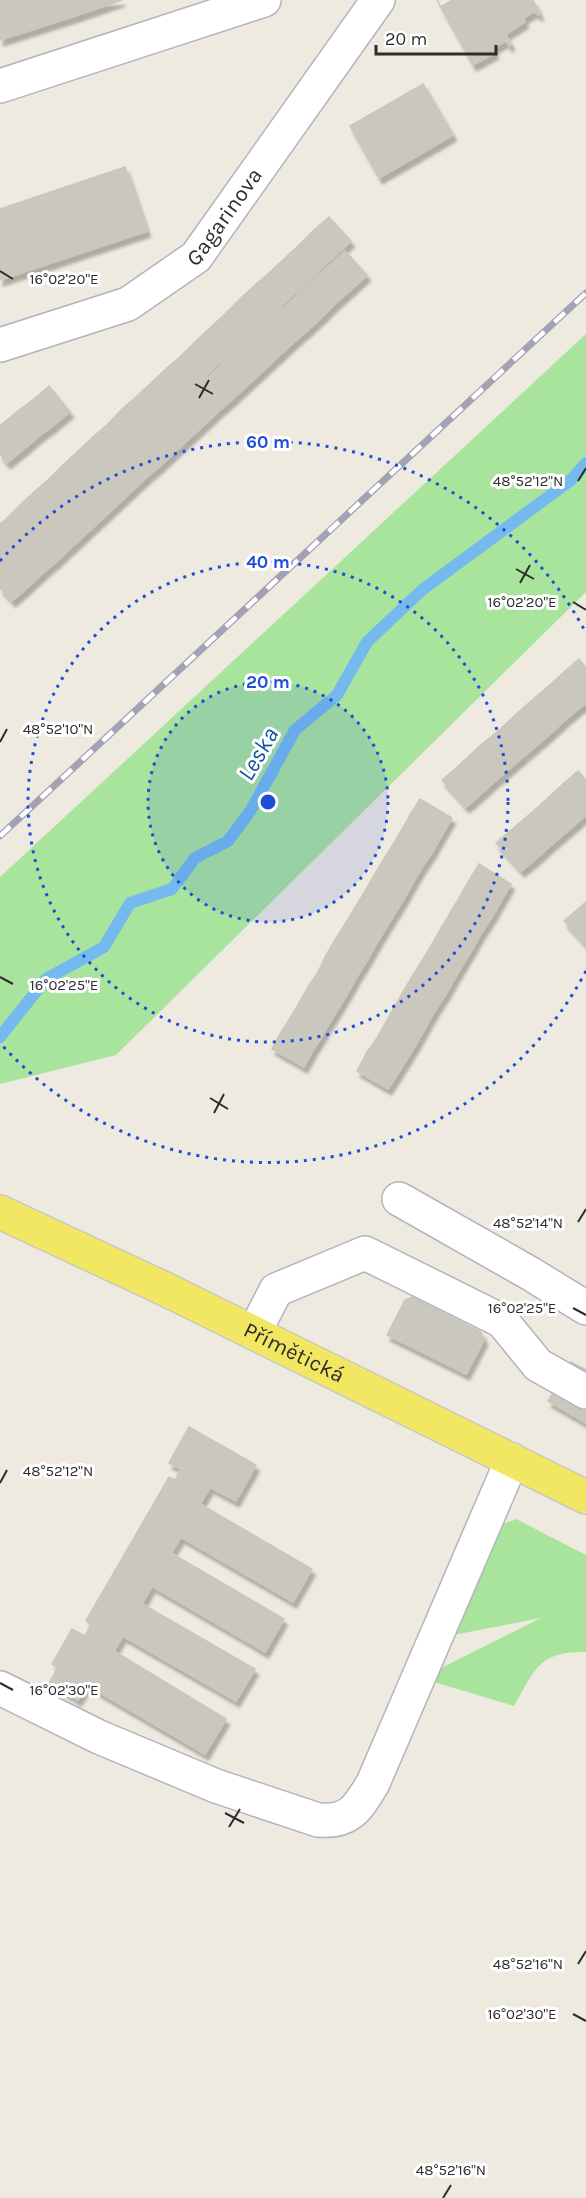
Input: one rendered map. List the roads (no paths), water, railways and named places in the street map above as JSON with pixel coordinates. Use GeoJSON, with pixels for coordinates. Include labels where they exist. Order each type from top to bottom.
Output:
{"type":"FeatureCollection","features":[{"type":"Feature","properties":{"kind":"main road","name":"Přímětická"},"geometry":{"type":"LineString","coordinates":[[0,1212],[167,1290],[586,1497]]}},
{"type":"Feature","properties":{"kind":"street"},"geometry":{"type":"LineString","coordinates":[[0,86],[264,0]]}},
{"type":"Feature","properties":{"kind":"street","name":"Gagarinova"},"geometry":{"type":"LineString","coordinates":[[0,345],[128,303],[196,257],[378,0]]}},
{"type":"Feature","properties":{"kind":"street"},"geometry":{"type":"LineString","coordinates":[[399,1198],[586,1308]]}},
{"type":"Feature","properties":{"kind":"street"},"geometry":{"type":"LineString","coordinates":[[254,1333],[276,1290],[365,1253],[502,1321],[538,1365],[586,1392]]}},
{"type":"Feature","properties":{"kind":"street"},"geometry":{"type":"LineString","coordinates":[[0,1689],[99,1737],[216,1786],[318,1820],[333,1822],[347,1817],[362,1802],[372,1783],[512,1460]]}},
{"type":"Feature","properties":{"kind":"waterway","name":"Leska"},"geometry":{"type":"LineString","coordinates":[[0,1037],[46,979],[104,947],[130,903],[172,889],[195,858],[228,841],[251,810],[295,730],[337,695],[367,642],[422,590],[571,480],[586,463]]}},
{"type":"Feature","properties":{"kind":"railway"},"geometry":{"type":"LineString","coordinates":[[0,836],[586,293]]}}]}
